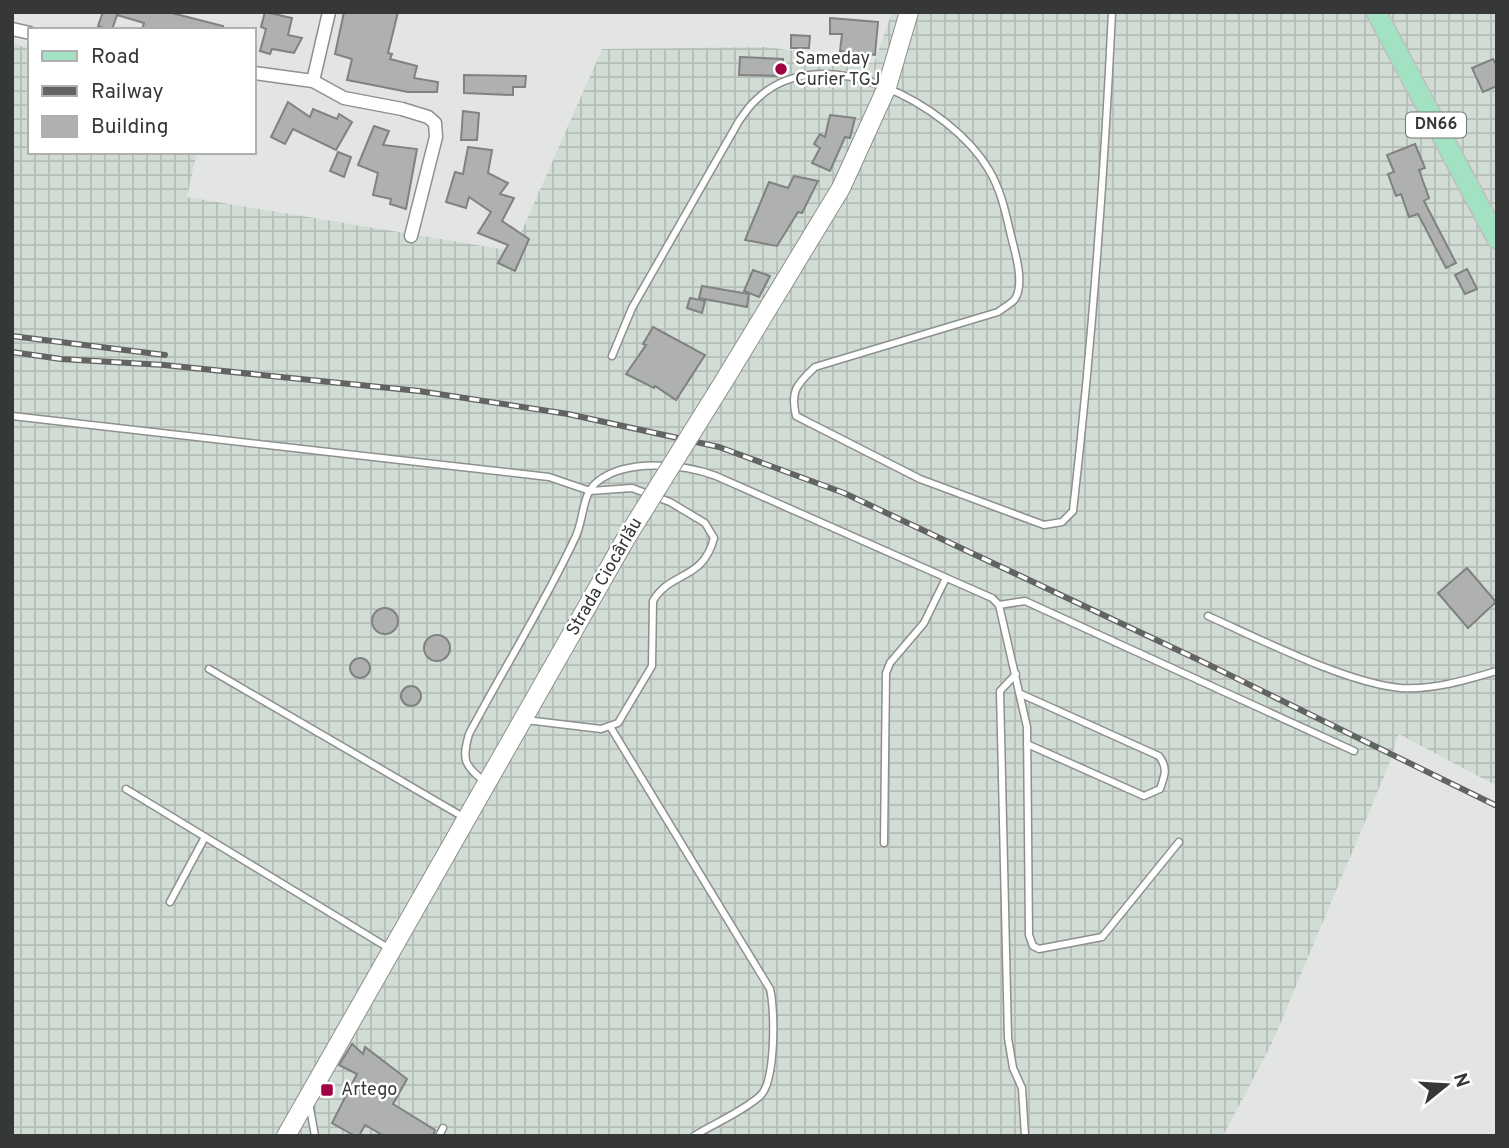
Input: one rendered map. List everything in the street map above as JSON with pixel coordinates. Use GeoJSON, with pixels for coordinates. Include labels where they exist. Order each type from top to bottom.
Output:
{"type":"FeatureCollection","features":[{"type":"Feature","properties":{"kind":"main road","name":"Strada Ciocârlău"},"geometry":{"type":"LineString","coordinates":[[286,1136],[625,540],[841,188],[887,87],[909,12]]}},
{"type":"Feature","properties":{"kind":"main road","name":"DN66"},"geometry":{"type":"LineString","coordinates":[[1376,12],[1497,239]]}},
{"type":"Feature","properties":{"kind":"street"},"geometry":{"type":"LineString","coordinates":[[313,81],[329,12]]}},
{"type":"Feature","properties":{"kind":"street"},"geometry":{"type":"LineString","coordinates":[[256,73],[313,81],[344,98],[402,109],[428,117],[435,123],[436,137],[411,236]]}},
{"type":"Feature","properties":{"kind":"lane"},"geometry":{"type":"LineString","coordinates":[[612,356],[632,308],[739,121],[757,99],[781,85],[807,76],[855,78],[887,87],[936,112],[972,147],[990,170],[1003,200],[1016,255],[1019,282],[1015,298],[998,312],[815,367],[800,381],[792,399],[796,416],[920,479],[1044,525],[1062,522],[1073,510],[1087,392],[1104,186],[1112,12]]}},
{"type":"Feature","properties":{"kind":"lane"},"geometry":{"type":"LineString","coordinates":[[12,416],[549,477],[590,491],[632,488],[670,502],[705,523],[713,538],[706,560],[658,592],[653,601],[652,666],[618,723],[611,728],[524,720]]}},
{"type":"Feature","properties":{"kind":"lane"},"geometry":{"type":"LineString","coordinates":[[488,784],[468,768],[465,762],[469,734],[577,534],[590,491],[604,477],[632,468],[701,470],[992,598],[999,605],[1026,713],[1029,935],[1033,946],[1039,949],[1102,937],[1179,842]]}},
{"type":"Feature","properties":{"kind":"lane"},"geometry":{"type":"LineString","coordinates":[[884,843],[886,673],[890,663],[924,623],[946,578]]}},
{"type":"Feature","properties":{"kind":"lane"},"geometry":{"type":"LineString","coordinates":[[999,605],[1025,601],[1354,751]]}},
{"type":"Feature","properties":{"kind":"lane"},"geometry":{"type":"LineString","coordinates":[[1208,616],[1295,654],[1366,680],[1400,688],[1439,686],[1497,671]]}},
{"type":"Feature","properties":{"kind":"lane"},"geometry":{"type":"LineString","coordinates":[[209,669],[468,820]]}},
{"type":"Feature","properties":{"kind":"lane"},"geometry":{"type":"LineString","coordinates":[[1016,674],[1000,691],[1008,1038],[1013,1068],[1022,1088],[1025,1136]]}},
{"type":"Feature","properties":{"kind":"lane"},"geometry":{"type":"LineString","coordinates":[[1021,694],[1159,756],[1165,765],[1166,773],[1160,789],[1153,795],[1144,796],[1027,744]]}},
{"type":"Feature","properties":{"kind":"lane"},"geometry":{"type":"LineString","coordinates":[[611,728],[770,989],[775,1007],[768,1079],[762,1095],[694,1136]]}},
{"type":"Feature","properties":{"kind":"lane"},"geometry":{"type":"LineString","coordinates":[[126,789],[392,950]]}},
{"type":"Feature","properties":{"kind":"lane"},"geometry":{"type":"LineString","coordinates":[[170,902],[205,837]]}},
{"type":"Feature","properties":{"kind":"lane"},"geometry":{"type":"LineString","coordinates":[[308,1097],[315,1136]]}},
{"type":"Feature","properties":{"kind":"lane"},"geometry":{"type":"LineString","coordinates":[[439,1136],[443,1128]]}},
{"type":"Feature","properties":{"kind":"shaded area"},"geometry":{"type":"Polygon","coordinates":[[[892,12],[1497,12],[1497,786],[1399,734],[1388,767],[1272,1043],[1223,1136],[12,1136],[12,44],[28,48],[28,154],[197,154],[187,197],[513,251],[602,49],[767,47],[874,63],[892,12]]]}},
{"type":"Feature","properties":{"kind":"building"},"geometry":{"type":"Polygon","coordinates":[[[103,12],[168,12],[223,28],[143,28],[144,23],[117,15],[113,28],[98,26],[103,12]]]}},
{"type":"Feature","properties":{"kind":"building"},"geometry":{"type":"Polygon","coordinates":[[[265,12],[292,18],[288,35],[302,38],[294,53],[272,49],[270,54],[260,51],[266,29],[261,27],[265,12]]]}},
{"type":"Feature","properties":{"kind":"building"},"geometry":{"type":"Polygon","coordinates":[[[344,12],[398,12],[388,53],[392,54],[390,59],[417,66],[414,78],[438,82],[437,92],[408,92],[347,80],[352,59],[335,54],[344,12]]]}},
{"type":"Feature","properties":{"kind":"building"},"geometry":{"type":"Polygon","coordinates":[[[830,18],[878,22],[875,55],[840,51],[842,34],[830,34],[830,18]]]}},
{"type":"Feature","properties":{"kind":"building"},"geometry":{"type":"Polygon","coordinates":[[[791,35],[810,36],[809,48],[791,48],[791,35]]]}},
{"type":"Feature","properties":{"kind":"building"},"geometry":{"type":"Polygon","coordinates":[[[740,57],[783,59],[782,76],[739,75],[740,57]]]}},
{"type":"Feature","properties":{"kind":"building"},"geometry":{"type":"Polygon","coordinates":[[[1493,59],[1497,66],[1497,86],[1483,92],[1472,68],[1493,59]]]}},
{"type":"Feature","properties":{"kind":"building"},"geometry":{"type":"Polygon","coordinates":[[[464,75],[526,76],[525,87],[513,87],[513,95],[464,93],[464,75]]]}},
{"type":"Feature","properties":{"kind":"building"},"geometry":{"type":"Polygon","coordinates":[[[288,102],[310,117],[313,109],[337,119],[339,114],[352,122],[336,150],[293,129],[285,144],[271,137],[288,102]]]}},
{"type":"Feature","properties":{"kind":"building"},"geometry":{"type":"Polygon","coordinates":[[[463,111],[479,113],[477,140],[461,140],[463,111]]]}},
{"type":"Feature","properties":{"kind":"building"},"geometry":{"type":"Polygon","coordinates":[[[830,115],[855,118],[850,138],[845,137],[830,171],[812,163],[820,148],[814,144],[820,134],[825,137],[830,115]]]}},
{"type":"Feature","properties":{"kind":"building"},"geometry":{"type":"Polygon","coordinates":[[[374,126],[389,131],[383,145],[417,149],[406,209],[390,204],[391,199],[373,195],[378,173],[358,165],[374,126]]]}},
{"type":"Feature","properties":{"kind":"building"},"geometry":{"type":"Polygon","coordinates":[[[1415,144],[1425,168],[1419,170],[1429,198],[1424,201],[1456,263],[1446,268],[1418,214],[1409,217],[1401,194],[1396,196],[1388,174],[1394,172],[1387,155],[1415,144]]]}},
{"type":"Feature","properties":{"kind":"building"},"geometry":{"type":"Polygon","coordinates":[[[468,147],[492,150],[488,173],[508,183],[500,194],[514,198],[502,221],[529,239],[515,271],[498,263],[508,245],[478,233],[491,212],[469,197],[466,208],[446,202],[455,172],[463,174],[468,147]]]}},
{"type":"Feature","properties":{"kind":"building"},"geometry":{"type":"Polygon","coordinates":[[[338,152],[351,157],[344,177],[330,171],[338,152]]]}},
{"type":"Feature","properties":{"kind":"building"},"geometry":{"type":"Polygon","coordinates":[[[794,176],[818,181],[802,213],[798,212],[777,246],[745,240],[769,182],[788,188],[794,176]]]}},
{"type":"Feature","properties":{"kind":"building"},"geometry":{"type":"Polygon","coordinates":[[[1467,269],[1477,289],[1465,294],[1455,275],[1467,269]]]}},
{"type":"Feature","properties":{"kind":"building"},"geometry":{"type":"Polygon","coordinates":[[[753,270],[770,276],[759,297],[744,291],[753,270]]]}},
{"type":"Feature","properties":{"kind":"building"},"geometry":{"type":"Polygon","coordinates":[[[702,286],[749,294],[747,307],[699,298],[702,286]]]}},
{"type":"Feature","properties":{"kind":"building"},"geometry":{"type":"Polygon","coordinates":[[[690,298],[705,301],[702,313],[687,308],[690,298]]]}},
{"type":"Feature","properties":{"kind":"building"},"geometry":{"type":"Polygon","coordinates":[[[653,327],[705,355],[676,400],[655,386],[654,388],[626,374],[646,345],[643,344],[653,327]]]}},
{"type":"Feature","properties":{"kind":"building"},"geometry":{"type":"Polygon","coordinates":[[[1467,568],[1496,602],[1468,628],[1438,593],[1467,568]]]}},
{"type":"Feature","properties":{"kind":"building"},"geometry":{"type":"Polygon","coordinates":[[[385,608],[394,612],[398,621],[394,630],[385,634],[376,630],[372,621],[376,612],[385,608]]]}},
{"type":"Feature","properties":{"kind":"building"},"geometry":{"type":"Polygon","coordinates":[[[437,635],[446,639],[450,648],[446,657],[437,661],[428,657],[424,648],[428,639],[437,635]]]}},
{"type":"Feature","properties":{"kind":"building"},"geometry":{"type":"Polygon","coordinates":[[[360,658],[367,661],[370,668],[367,675],[360,678],[353,675],[350,668],[353,661],[360,658]]]}},
{"type":"Feature","properties":{"kind":"building"},"geometry":{"type":"Polygon","coordinates":[[[411,686],[418,689],[421,696],[418,703],[411,706],[404,703],[401,696],[404,689],[411,686]]]}},
{"type":"Feature","properties":{"kind":"building"},"geometry":{"type":"Polygon","coordinates":[[[352,1044],[363,1054],[365,1047],[407,1079],[393,1104],[435,1130],[433,1136],[384,1136],[365,1125],[359,1136],[355,1136],[332,1123],[357,1074],[339,1065],[352,1044]]]}},
{"type":"Feature","properties":{"kind":"railway"},"geometry":{"type":"LineString","coordinates":[[12,336],[165,355]]}},
{"type":"Feature","properties":{"kind":"railway"},"geometry":{"type":"LineString","coordinates":[[12,352],[61,359],[164,365],[419,391],[568,414],[719,447],[844,493],[1199,660],[1497,806]]}},
{"type":"Feature","properties":{"kind":"place","name":"Sameday Curier TGJ"},"geometry":{"type":"Point","coordinates":[781,69]}},
{"type":"Feature","properties":{"kind":"place","name":"Artego"},"geometry":{"type":"Point","coordinates":[327,1090]}}]}
